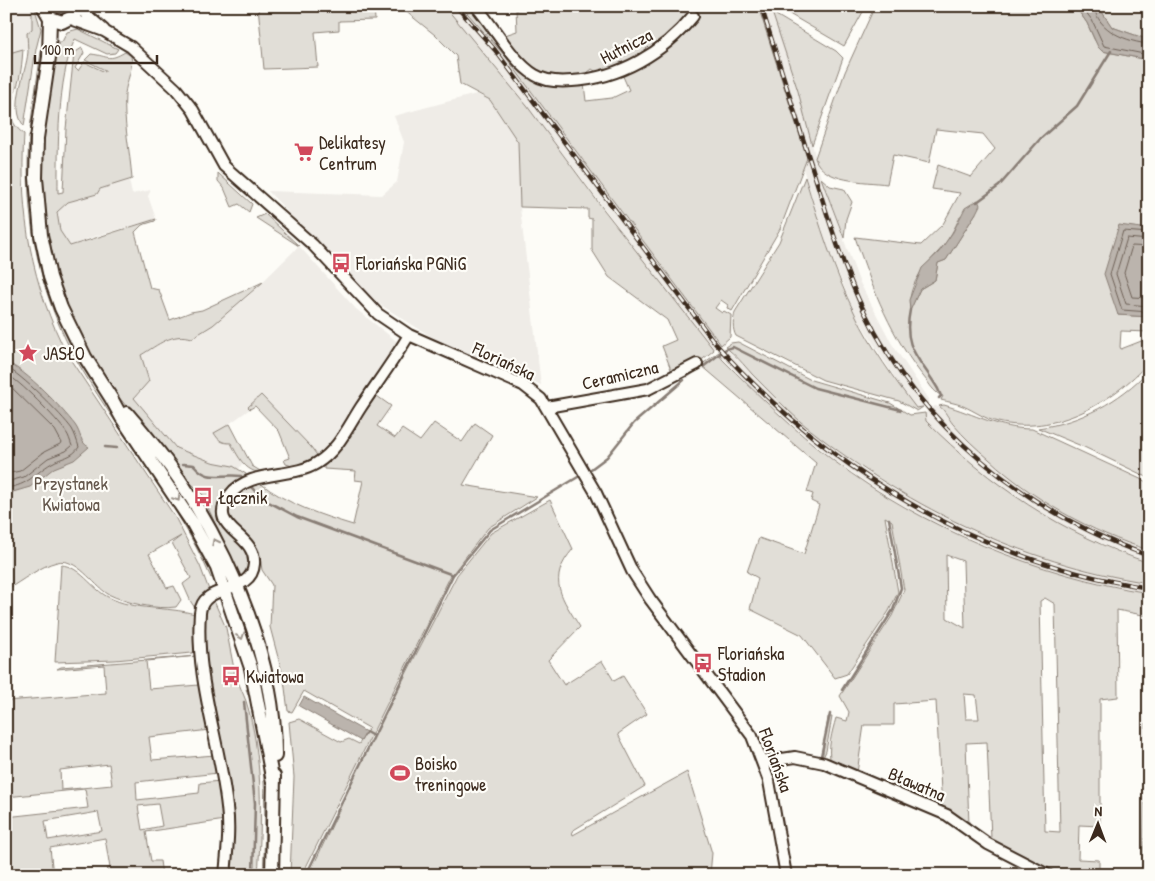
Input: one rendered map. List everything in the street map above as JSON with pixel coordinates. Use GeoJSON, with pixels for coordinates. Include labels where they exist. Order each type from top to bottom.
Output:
{"type":"FeatureCollection","features":[{"type":"Feature","properties":{"kind":"main road"},"geometry":{"type":"LineString","coordinates":[[43,6],[68,15],[49,57],[36,152],[36,192],[41,235],[50,277],[68,324],[89,364],[122,418],[193,524],[231,588],[251,668],[273,782],[272,875]]}},
{"type":"Feature","properties":{"kind":"street","name":"Hutnicza"},"geometry":{"type":"LineString","coordinates":[[476,6],[524,67],[540,78],[557,81],[601,77],[624,69],[659,49],[693,16]]}},
{"type":"Feature","properties":{"kind":"street","name":"Floriańska"},"geometry":{"type":"LineString","coordinates":[[68,15],[104,31],[131,47],[176,89],[193,110],[207,138],[230,173],[307,239],[378,314],[409,335],[528,388],[547,407],[596,493],[641,585],[748,730],[763,762],[774,801],[786,875]]}},
{"type":"Feature","properties":{"kind":"street"},"geometry":{"type":"LineString","coordinates":[[225,875],[229,836],[227,807],[207,706],[201,660],[199,619],[200,609],[205,599],[231,588],[250,576],[254,558],[247,542],[225,523],[223,511],[228,497],[240,485],[315,465],[327,456],[340,440],[409,335]]}},
{"type":"Feature","properties":{"kind":"street","name":"Ceramiczna"},"geometry":{"type":"LineString","coordinates":[[547,407],[648,389],[697,364]]}},
{"type":"Feature","properties":{"kind":"street","name":"Bławatna"},"geometry":{"type":"LineString","coordinates":[[763,762],[795,757],[822,762],[947,815],[988,844],[1048,875]]}},
{"type":"Feature","properties":{"kind":"shaded area"},"geometry":{"type":"Polygon","coordinates":[[[6,6],[32,7],[32,16],[34,17],[30,48],[6,54],[6,6]]]}},
{"type":"Feature","properties":{"kind":"shaded area"},"geometry":{"type":"Polygon","coordinates":[[[444,6],[468,6],[723,342],[711,350],[527,106],[444,6]]]}},
{"type":"Feature","properties":{"kind":"shaded area"},"geometry":{"type":"Polygon","coordinates":[[[752,6],[770,6],[798,91],[821,178],[859,281],[892,344],[929,399],[929,403],[923,407],[916,408],[855,314],[827,245],[752,6]]]}},
{"type":"Feature","properties":{"kind":"shaded area"},"geometry":{"type":"Polygon","coordinates":[[[476,94],[490,100],[519,142],[520,208],[541,385],[435,339],[368,297],[268,191],[382,195],[397,182],[404,142],[394,116],[476,94]]]}},
{"type":"Feature","properties":{"kind":"shaded area"},"geometry":{"type":"Polygon","coordinates":[[[129,180],[132,194],[151,190],[148,196],[156,219],[93,237],[70,246],[60,231],[57,212],[68,202],[97,194],[100,189],[129,180]]]}},
{"type":"Feature","properties":{"kind":"shaded area"},"geometry":{"type":"Polygon","coordinates":[[[299,246],[356,309],[400,344],[364,397],[348,413],[350,416],[332,445],[319,458],[261,396],[248,407],[250,409],[229,424],[231,443],[243,462],[239,469],[212,462],[176,448],[134,398],[142,391],[141,355],[168,338],[183,335],[245,299],[299,246]]]}},
{"type":"Feature","properties":{"kind":"shaded area"},"geometry":{"type":"Polygon","coordinates":[[[725,347],[801,421],[859,467],[896,490],[968,528],[1023,551],[1095,573],[1149,583],[1149,593],[1072,577],[1025,562],[930,521],[881,492],[835,461],[759,396],[719,354],[725,347]]]}},
{"type":"Feature","properties":{"kind":"shaded area"},"geometry":{"type":"Polygon","coordinates":[[[935,406],[942,408],[949,419],[1082,521],[1149,550],[1149,563],[1067,529],[1004,490],[962,457],[926,421],[925,413],[935,406]]]}},
{"type":"Feature","properties":{"kind":"green space"},"geometry":{"type":"Polygon","coordinates":[[[32,6],[34,6],[41,29],[24,126],[18,110],[18,100],[27,61],[27,33],[32,29],[32,6]]]}},
{"type":"Feature","properties":{"kind":"green space"},"geometry":{"type":"Polygon","coordinates":[[[50,6],[73,6],[65,14],[58,14],[50,6]]]}},
{"type":"Feature","properties":{"kind":"green space"},"geometry":{"type":"Polygon","coordinates":[[[258,6],[374,6],[375,20],[339,21],[339,30],[315,32],[318,67],[264,69],[258,6]]]}},
{"type":"Feature","properties":{"kind":"green space"},"geometry":{"type":"Polygon","coordinates":[[[399,6],[444,6],[527,106],[604,210],[714,350],[703,359],[672,372],[662,346],[676,340],[667,320],[609,277],[592,250],[592,219],[588,218],[588,209],[520,207],[518,142],[490,100],[460,84],[456,56],[435,35],[399,6]]]}},
{"type":"Feature","properties":{"kind":"green space"},"geometry":{"type":"Polygon","coordinates":[[[461,6],[472,6],[526,71],[584,84],[586,101],[612,98],[629,90],[622,74],[694,15],[695,6],[758,6],[807,158],[780,229],[732,311],[721,300],[715,308],[722,313],[724,311],[731,315],[730,337],[721,345],[505,56],[461,6]]]}},
{"type":"Feature","properties":{"kind":"green space"},"geometry":{"type":"Polygon","coordinates":[[[520,6],[692,6],[690,16],[645,56],[598,73],[592,69],[582,77],[566,80],[535,73],[502,36],[517,31],[516,9],[520,9],[520,6]]]}},
{"type":"Feature","properties":{"kind":"green space"},"geometry":{"type":"Polygon","coordinates":[[[770,6],[776,15],[836,51],[843,58],[812,145],[798,91],[770,6]]]}},
{"type":"Feature","properties":{"kind":"green space"},"geometry":{"type":"Polygon","coordinates":[[[780,6],[857,6],[864,10],[844,46],[791,15],[780,6]]]}},
{"type":"Feature","properties":{"kind":"green space"},"geometry":{"type":"Polygon","coordinates":[[[875,6],[1075,6],[1087,23],[1102,51],[1149,60],[1149,229],[1118,315],[1149,317],[1149,332],[1121,331],[1121,349],[1149,338],[1149,362],[1134,377],[1118,391],[1081,413],[1061,420],[1040,424],[1019,425],[998,422],[960,405],[941,400],[943,396],[930,386],[903,348],[893,330],[868,275],[855,237],[921,245],[943,224],[960,193],[932,189],[938,165],[971,177],[995,149],[983,134],[936,129],[929,163],[893,155],[887,184],[846,179],[827,172],[819,166],[815,158],[845,72],[875,6]],[[976,213],[960,216],[941,249],[917,278],[911,293],[910,310],[920,289],[935,280],[938,263],[946,260],[976,213]]]}},
{"type":"Feature","properties":{"kind":"green space"},"geometry":{"type":"Polygon","coordinates":[[[1098,6],[1149,6],[1149,40],[1112,27],[1098,6]]]}},
{"type":"Feature","properties":{"kind":"green space"},"geometry":{"type":"Polygon","coordinates":[[[78,29],[118,49],[115,53],[107,54],[75,39],[69,55],[62,93],[58,193],[63,192],[66,129],[74,53],[82,48],[84,53],[75,68],[78,71],[84,62],[105,72],[105,70],[85,60],[91,54],[112,58],[125,52],[131,56],[125,105],[132,179],[100,189],[97,194],[68,202],[57,212],[60,231],[70,246],[156,219],[142,225],[135,232],[150,288],[159,290],[170,320],[202,310],[263,282],[213,325],[192,338],[172,338],[141,355],[149,381],[134,398],[176,448],[212,462],[233,466],[246,474],[246,479],[235,485],[223,526],[242,542],[251,557],[246,576],[240,578],[204,499],[206,498],[181,473],[104,379],[72,320],[56,278],[44,228],[41,152],[56,50],[59,42],[62,42],[67,32],[78,29]]]}},
{"type":"Feature","properties":{"kind":"green space"},"geometry":{"type":"Polygon","coordinates":[[[45,40],[34,126],[30,128],[41,52],[45,40]]]}},
{"type":"Feature","properties":{"kind":"green space","name":"Przystanek Kwiatowa"},"geometry":{"type":"Polygon","coordinates":[[[23,49],[20,74],[12,101],[11,113],[14,124],[24,134],[23,163],[26,220],[36,275],[55,329],[68,356],[175,517],[200,566],[209,590],[204,596],[201,595],[195,608],[183,584],[191,578],[172,543],[181,536],[149,554],[167,588],[174,586],[181,600],[176,607],[150,607],[115,597],[102,590],[78,568],[64,562],[57,562],[44,567],[6,590],[6,54],[23,49]]]}},
{"type":"Feature","properties":{"kind":"green space"},"geometry":{"type":"Polygon","coordinates":[[[29,135],[31,136],[46,279],[214,576],[211,578],[183,523],[81,368],[66,341],[54,313],[44,284],[32,226],[28,166],[29,135]]]}},
{"type":"Feature","properties":{"kind":"green space"},"geometry":{"type":"Polygon","coordinates":[[[218,173],[252,204],[249,212],[239,204],[232,207],[224,188],[218,181],[218,173]]]}},
{"type":"Feature","properties":{"kind":"green space"},"geometry":{"type":"Polygon","coordinates":[[[805,177],[821,229],[847,298],[861,326],[899,386],[916,408],[923,407],[917,411],[899,401],[823,380],[736,336],[733,324],[735,312],[779,242],[805,177]]]}},
{"type":"Feature","properties":{"kind":"green space"},"geometry":{"type":"Polygon","coordinates":[[[821,178],[830,186],[844,189],[852,202],[846,219],[844,238],[821,178]]]}},
{"type":"Feature","properties":{"kind":"green space"},"geometry":{"type":"Polygon","coordinates":[[[265,214],[299,246],[256,218],[265,214]]]}},
{"type":"Feature","properties":{"kind":"green space"},"geometry":{"type":"Polygon","coordinates":[[[738,342],[811,380],[890,403],[910,415],[925,413],[926,421],[951,445],[1002,487],[1057,522],[1086,537],[1149,563],[1149,583],[1101,574],[1054,561],[964,526],[921,504],[839,452],[801,422],[725,347],[731,343],[738,342]]]}},
{"type":"Feature","properties":{"kind":"green space"},"geometry":{"type":"Polygon","coordinates":[[[719,352],[722,359],[763,399],[834,461],[906,508],[944,528],[984,546],[1065,574],[1149,593],[1149,875],[1134,875],[1143,874],[1148,616],[1117,610],[1118,697],[1100,699],[1100,826],[1079,825],[1078,859],[1099,860],[1099,875],[1053,875],[1002,849],[991,839],[987,742],[966,743],[969,825],[942,809],[936,701],[894,704],[894,725],[864,725],[857,773],[831,763],[830,746],[836,718],[847,721],[849,712],[840,696],[892,616],[904,590],[892,521],[885,517],[898,592],[889,611],[847,674],[835,678],[802,635],[750,609],[758,578],[747,572],[759,538],[804,554],[819,505],[811,501],[813,494],[807,492],[816,463],[701,365],[719,352]],[[946,555],[947,618],[965,628],[963,561],[946,555]],[[1045,598],[1040,601],[1045,831],[1060,832],[1055,604],[1045,598]],[[964,694],[966,719],[979,719],[976,695],[964,694]]]}},
{"type":"Feature","properties":{"kind":"green space"},"geometry":{"type":"Polygon","coordinates":[[[1149,370],[1149,478],[1084,447],[1038,428],[1069,421],[1098,409],[1125,392],[1149,370]]]}},
{"type":"Feature","properties":{"kind":"green space"},"geometry":{"type":"Polygon","coordinates":[[[374,394],[391,406],[377,426],[395,438],[402,429],[420,441],[434,423],[462,442],[475,423],[492,435],[463,485],[537,497],[488,528],[450,577],[302,875],[290,875],[294,777],[289,722],[299,719],[341,742],[349,739],[359,744],[369,728],[304,691],[292,712],[288,711],[284,680],[270,627],[272,585],[262,570],[259,551],[251,539],[228,519],[230,505],[237,495],[260,483],[293,503],[353,525],[363,481],[355,480],[356,471],[324,469],[324,464],[374,394]]]}},
{"type":"Feature","properties":{"kind":"green space"},"geometry":{"type":"Polygon","coordinates":[[[261,395],[311,447],[319,458],[295,467],[286,464],[284,460],[290,458],[279,431],[255,406],[250,409],[248,407],[261,395]]]}},
{"type":"Feature","properties":{"kind":"green space"},"geometry":{"type":"Polygon","coordinates":[[[944,405],[1009,427],[1032,429],[1149,483],[1149,550],[1085,524],[1043,501],[1024,488],[961,433],[939,406],[944,405]]]}},
{"type":"Feature","properties":{"kind":"green space"},"geometry":{"type":"Polygon","coordinates":[[[230,424],[252,466],[264,473],[248,468],[239,458],[231,443],[221,441],[214,433],[230,424]]]}},
{"type":"Feature","properties":{"kind":"green space"},"geometry":{"type":"Polygon","coordinates":[[[550,500],[573,549],[560,570],[559,580],[563,598],[580,627],[548,660],[564,685],[602,661],[614,681],[623,676],[647,714],[618,734],[645,786],[572,831],[573,835],[687,772],[712,853],[710,875],[309,875],[364,756],[457,575],[491,533],[550,500]]]}},
{"type":"Feature","properties":{"kind":"green space"},"geometry":{"type":"Polygon","coordinates":[[[61,565],[74,569],[102,593],[118,601],[195,614],[196,650],[192,653],[115,660],[55,662],[61,565]]]}},
{"type":"Feature","properties":{"kind":"green space"},"geometry":{"type":"Polygon","coordinates":[[[214,601],[226,628],[235,674],[229,674],[230,678],[236,676],[245,698],[256,743],[260,787],[258,875],[228,875],[220,762],[201,628],[203,608],[214,601]]]}},
{"type":"Feature","properties":{"kind":"green space"},"geometry":{"type":"Polygon","coordinates":[[[197,656],[146,661],[149,689],[199,685],[196,664],[200,664],[210,730],[149,737],[152,760],[215,755],[218,773],[136,782],[137,800],[199,793],[200,783],[220,781],[225,820],[146,832],[151,861],[160,861],[162,875],[112,875],[106,869],[110,868],[105,838],[50,848],[53,875],[6,875],[6,817],[88,808],[85,789],[6,797],[6,701],[106,693],[104,665],[57,669],[61,667],[197,656]],[[109,764],[60,770],[61,790],[112,785],[109,764]],[[158,804],[138,806],[142,830],[162,826],[158,804]],[[98,812],[45,821],[48,840],[102,831],[98,812]]]}},
{"type":"Feature","properties":{"kind":"green space"},"geometry":{"type":"Polygon","coordinates":[[[246,689],[255,702],[261,722],[265,748],[267,777],[267,875],[263,875],[265,805],[262,755],[253,709],[246,689]]]}},
{"type":"Feature","properties":{"kind":"green space"},"geometry":{"type":"Polygon","coordinates":[[[828,717],[832,717],[826,751],[822,760],[828,717]]]}},
{"type":"Feature","properties":{"kind":"water"},"geometry":{"type":"Polygon","coordinates":[[[1075,6],[1098,6],[1112,27],[1149,40],[1149,60],[1102,51],[1098,47],[1087,23],[1075,6]]]}},
{"type":"Feature","properties":{"kind":"water"},"geometry":{"type":"Polygon","coordinates":[[[978,200],[980,205],[976,213],[946,260],[938,263],[935,280],[920,289],[910,311],[909,300],[922,268],[939,252],[953,232],[965,208],[978,200]]]}},
{"type":"Feature","properties":{"kind":"water"},"geometry":{"type":"Polygon","coordinates":[[[1119,225],[1149,229],[1149,317],[1118,315],[1104,274],[1119,225]]]}},
{"type":"Feature","properties":{"kind":"water"},"geometry":{"type":"Polygon","coordinates":[[[6,362],[24,373],[53,400],[75,425],[82,440],[89,447],[74,460],[54,468],[30,487],[6,494],[6,362]]]}},
{"type":"Feature","properties":{"kind":"water"},"geometry":{"type":"Polygon","coordinates":[[[304,697],[366,732],[361,741],[299,706],[304,697]]]}},
{"type":"Feature","properties":{"kind":"waterway"},"geometry":{"type":"LineString","coordinates":[[977,202],[999,186],[1041,138],[1077,106],[1111,51]]}},
{"type":"Feature","properties":{"kind":"waterway"},"geometry":{"type":"LineString","coordinates":[[910,310],[908,334],[911,344],[919,361],[938,389],[941,396],[939,398]]}},
{"type":"Feature","properties":{"kind":"waterway"},"geometry":{"type":"LineString","coordinates":[[703,367],[726,349],[733,347],[815,388],[901,410]]}},
{"type":"Feature","properties":{"kind":"waterway"},"geometry":{"type":"LineString","coordinates":[[688,376],[697,370]]}},
{"type":"Feature","properties":{"kind":"waterway"},"geometry":{"type":"LineString","coordinates":[[591,469],[607,457],[634,423],[684,380]]}},
{"type":"Feature","properties":{"kind":"waterway"},"geometry":{"type":"LineString","coordinates":[[105,447],[117,448]]}},
{"type":"Feature","properties":{"kind":"waterway"},"geometry":{"type":"LineString","coordinates":[[183,464],[194,465],[199,471],[210,476],[241,476]]}},
{"type":"Feature","properties":{"kind":"waterway"},"geometry":{"type":"LineString","coordinates":[[306,875],[453,575],[490,530],[578,477]]}},
{"type":"Feature","properties":{"kind":"waterway"},"geometry":{"type":"LineString","coordinates":[[251,487],[263,499],[297,517],[453,575]]}},
{"type":"Feature","properties":{"kind":"waterway"},"geometry":{"type":"LineString","coordinates":[[842,690],[893,610],[901,588],[889,519]]}},
{"type":"Feature","properties":{"kind":"waterway"},"geometry":{"type":"LineString","coordinates":[[244,702],[255,803],[253,875]]}},
{"type":"Feature","properties":{"kind":"waterway"},"geometry":{"type":"LineString","coordinates":[[821,756],[830,714]]}},
{"type":"Feature","properties":{"kind":"waterway"},"geometry":{"type":"LineString","coordinates":[[366,732],[373,736]]}},
{"type":"Feature","properties":{"kind":"railway"},"geometry":{"type":"LineString","coordinates":[[456,6],[495,50],[715,343],[759,389],[807,432],[857,470],[911,504],[967,533],[1025,557],[1086,575],[1149,588]]}},
{"type":"Feature","properties":{"kind":"railway"},"geometry":{"type":"LineString","coordinates":[[761,6],[844,264],[864,311],[888,354],[916,393],[947,429],[982,461],[1020,490],[1061,516],[1104,538],[1149,556]]}},
{"type":"Feature","properties":{"kind":"place","name":"Delikatesy Centrum"},"geometry":{"type":"Point","coordinates":[304,152]}},
{"type":"Feature","properties":{"kind":"place","name":"Floriańska PGNiG"},"geometry":{"type":"Point","coordinates":[341,263]}},
{"type":"Feature","properties":{"kind":"place","name":"JASŁO"},"geometry":{"type":"Point","coordinates":[28,353]}},
{"type":"Feature","properties":{"kind":"place","name":"Łącznik"},"geometry":{"type":"Point","coordinates":[203,497]}},
{"type":"Feature","properties":{"kind":"place","name":"Floriańska Stadion"},"geometry":{"type":"Point","coordinates":[703,663]}},
{"type":"Feature","properties":{"kind":"place","name":"Kwiatowa"},"geometry":{"type":"Point","coordinates":[231,676]}},
{"type":"Feature","properties":{"kind":"place","name":"Boisko treningowe"},"geometry":{"type":"Point","coordinates":[400,773]}}]}
